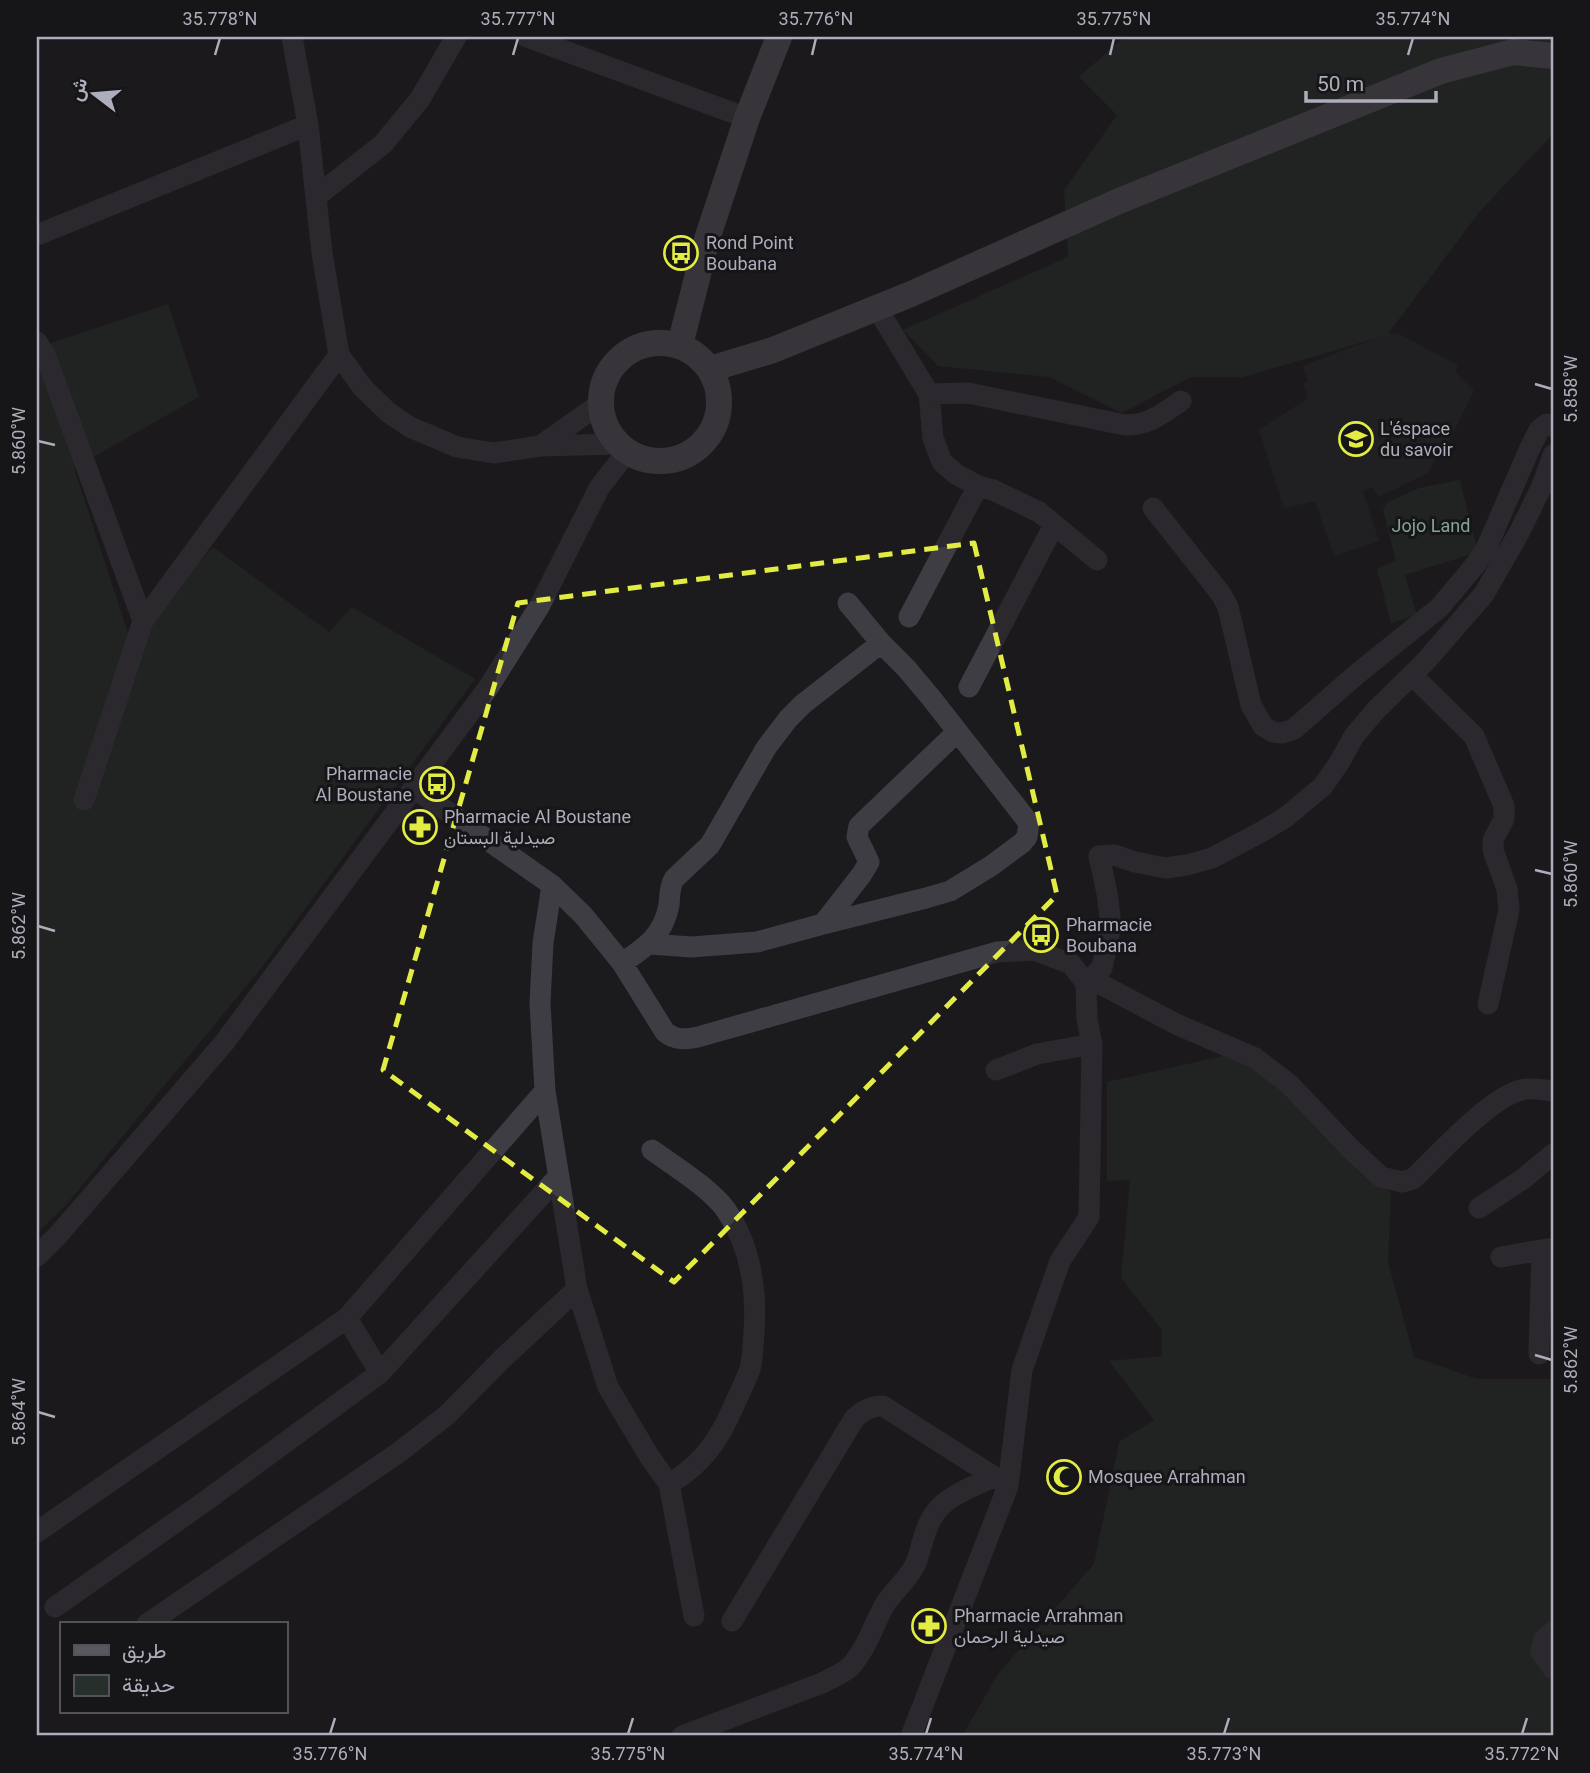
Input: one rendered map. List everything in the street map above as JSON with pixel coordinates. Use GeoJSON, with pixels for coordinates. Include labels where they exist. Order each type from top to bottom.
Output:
{"type":"FeatureCollection","features":[{"type":"Feature","properties":{"kind":"main road"},"geometry":{"type":"LineString","coordinates":[[670,344],[747,118],[779,37]]}},
{"type":"Feature","properties":{"kind":"main road"},"geometry":{"type":"LineString","coordinates":[[710,369],[773,350],[877,308],[1119,201],[1441,71],[1513,52],[1553,56]]}},
{"type":"Feature","properties":{"kind":"main road"},"geometry":{"type":"LineString","coordinates":[[670,344],[699,356],[710,369],[720,395],[718,417],[714,429],[702,445],[685,456],[666,462],[645,460],[622,448],[605,425],[601,403],[603,384],[612,367],[625,354],[641,345],[670,344]]}},
{"type":"Feature","properties":{"kind":"main road"},"geometry":{"type":"LineString","coordinates":[[720,395],[773,350]]}},
{"type":"Feature","properties":{"kind":"street"},"geometry":{"type":"LineString","coordinates":[[41,1249],[224,1043],[415,789],[488,688],[539,607],[598,488],[622,448],[540,446],[494,453],[457,447],[419,431],[389,413],[363,388],[340,355],[322,253],[308,125],[292,37]]}},
{"type":"Feature","properties":{"kind":"street"},"geometry":{"type":"LineString","coordinates":[[317,196],[383,144],[420,99],[456,37]]}},
{"type":"Feature","properties":{"kind":"street"},"geometry":{"type":"LineString","coordinates":[[527,37],[747,118]]}},
{"type":"Feature","properties":{"kind":"street"},"geometry":{"type":"LineString","coordinates":[[37,235],[308,125]]}},
{"type":"Feature","properties":{"kind":"street"},"geometry":{"type":"LineString","coordinates":[[877,308],[929,394],[933,438],[942,462],[956,474],[978,486],[993,490],[1039,512],[1097,560]]}},
{"type":"Feature","properties":{"kind":"street"},"geometry":{"type":"LineString","coordinates":[[37,342],[46,357],[143,621]]}},
{"type":"Feature","properties":{"kind":"street"},"geometry":{"type":"LineString","coordinates":[[84,800],[143,621],[340,355]]}},
{"type":"Feature","properties":{"kind":"street"},"geometry":{"type":"LineString","coordinates":[[929,394],[968,393],[1125,425],[1140,425],[1181,401]]}},
{"type":"Feature","properties":{"kind":"street"},"geometry":{"type":"LineString","coordinates":[[540,446],[601,403]]}},
{"type":"Feature","properties":{"kind":"street"},"geometry":{"type":"LineString","coordinates":[[1153,508],[1224,600],[1228,607],[1251,705],[1263,726],[1273,733],[1282,733],[1294,729],[1438,608],[1486,549],[1539,430],[1547,424],[1553,426]]}},
{"type":"Feature","properties":{"kind":"street"},"geometry":{"type":"LineString","coordinates":[[911,1736],[1001,1482],[1022,1370],[1060,1261],[1089,1217],[1092,1044],[1087,1019],[1088,981],[1102,968],[1111,925],[1099,856],[1114,855],[1165,868],[1212,858],[1286,817],[1323,786],[1354,736],[1484,594],[1520,531],[1553,455]]}},
{"type":"Feature","properties":{"kind":"street"},"geometry":{"type":"LineString","coordinates":[[909,617],[978,486]]}},
{"type":"Feature","properties":{"kind":"street"},"geometry":{"type":"LineString","coordinates":[[969,687],[1054,524]]}},
{"type":"Feature","properties":{"kind":"street"},"geometry":{"type":"LineString","coordinates":[[650,943],[691,947],[757,942],[914,902],[950,891],[991,866],[1027,837],[1029,823],[906,669],[848,603]]}},
{"type":"Feature","properties":{"kind":"street"},"geometry":{"type":"LineString","coordinates":[[622,963],[650,943],[660,932],[668,910],[671,884],[710,845],[775,735],[803,704],[881,643]]}},
{"type":"Feature","properties":{"kind":"street"},"geometry":{"type":"LineString","coordinates":[[1412,675],[1474,736],[1504,806],[1504,819],[1493,840],[1493,850],[1507,889],[1509,910],[1488,1004]]}},
{"type":"Feature","properties":{"kind":"street"},"geometry":{"type":"LineString","coordinates":[[822,924],[869,862],[858,837],[859,826],[957,732]]}},
{"type":"Feature","properties":{"kind":"street"},"geometry":{"type":"LineString","coordinates":[[415,789],[552,885],[583,915],[622,963],[672,1038],[685,1040],[997,952],[1034,950],[1071,964],[1088,981],[1176,1024],[1255,1058],[1289,1084],[1381,1177],[1391,1180],[1402,1182],[1413,1179],[1486,1110],[1503,1098],[1519,1090],[1535,1088],[1553,1091]]}},
{"type":"Feature","properties":{"kind":"street"},"geometry":{"type":"LineString","coordinates":[[552,885],[543,943],[540,1003],[545,1091],[577,1289],[608,1387],[668,1484],[694,1616]]}},
{"type":"Feature","properties":{"kind":"street"},"geometry":{"type":"LineString","coordinates":[[996,1070],[1037,1054],[1092,1044]]}},
{"type":"Feature","properties":{"kind":"street"},"geometry":{"type":"LineString","coordinates":[[37,1532],[347,1318],[545,1091]]}},
{"type":"Feature","properties":{"kind":"street"},"geometry":{"type":"LineString","coordinates":[[652,1150],[697,1182],[725,1209],[744,1243],[753,1274],[756,1305],[750,1369],[720,1436],[702,1458],[668,1484]]}},
{"type":"Feature","properties":{"kind":"street"},"geometry":{"type":"LineString","coordinates":[[1479,1208],[1553,1154]]}},
{"type":"Feature","properties":{"kind":"street"},"geometry":{"type":"LineString","coordinates":[[55,1607],[380,1373],[558,1177]]}},
{"type":"Feature","properties":{"kind":"street"},"geometry":{"type":"LineString","coordinates":[[1502,1257],[1547,1249],[1539,1354]]}},
{"type":"Feature","properties":{"kind":"street"},"geometry":{"type":"LineString","coordinates":[[150,1622],[398,1453],[437,1423],[577,1289]]}},
{"type":"Feature","properties":{"kind":"street"},"geometry":{"type":"LineString","coordinates":[[347,1318],[380,1373]]}},
{"type":"Feature","properties":{"kind":"street"},"geometry":{"type":"LineString","coordinates":[[732,1621],[861,1412],[873,1406],[883,1406],[1001,1482]]}},
{"type":"Feature","properties":{"kind":"street"},"geometry":{"type":"LineString","coordinates":[[682,1736],[822,1683],[849,1668],[885,1605],[915,1565],[935,1513],[965,1490],[1001,1482]]}},
{"type":"Feature","properties":{"kind":"street"},"geometry":{"type":"LineString","coordinates":[[1553,1632],[1544,1639],[1541,1652],[1553,1669]]}},
{"type":"Feature","properties":{"kind":"highlighted area"},"geometry":{"type":"Polygon","coordinates":[[[974,543],[1057,895],[674,1282],[383,1070],[518,603],[974,543]]]}},
{"type":"Feature","properties":{"kind":"shaded area","name":"L'éspace du savoir"},"geometry":{"type":"Polygon","coordinates":[[[1389,333],[1399,334],[1458,365],[1455,372],[1474,391],[1444,451],[1440,449],[1428,473],[1379,497],[1372,487],[1363,491],[1379,541],[1334,556],[1315,501],[1284,508],[1259,430],[1308,398],[1303,384],[1308,381],[1303,366],[1389,333]]]}},
{"type":"Feature","properties":{"kind":"green space"},"geometry":{"type":"Polygon","coordinates":[[[1124,37],[1553,37],[1553,134],[1480,211],[1387,335],[1243,377],[1191,377],[1122,413],[1049,377],[938,366],[903,330],[1068,257],[1064,190],[1117,115],[1079,77],[1124,37]]]}},
{"type":"Feature","properties":{"kind":"green space"},"geometry":{"type":"Polygon","coordinates":[[[168,304],[199,397],[74,468],[130,639],[213,547],[329,632],[352,607],[475,679],[262,967],[66,1205],[37,1233],[37,348],[168,304]]]}},
{"type":"Feature","properties":{"kind":"green space","name":"Jojo Land"},"geometry":{"type":"Polygon","coordinates":[[[1460,480],[1478,552],[1405,575],[1417,615],[1391,623],[1377,569],[1396,561],[1383,510],[1386,503],[1419,488],[1460,480]]]}},
{"type":"Feature","properties":{"kind":"green space"},"geometry":{"type":"Polygon","coordinates":[[[1223,1056],[1280,1078],[1391,1193],[1388,1262],[1414,1357],[1477,1379],[1553,1379],[1553,1736],[962,1736],[998,1674],[1094,1564],[1119,1442],[1154,1420],[1109,1361],[1162,1356],[1162,1330],[1121,1278],[1130,1180],[1107,1181],[1107,1082],[1223,1056]]]}},
{"type":"Feature","properties":{"kind":"place","name":"Rond Point Boubana"},"geometry":{"type":"Point","coordinates":[681,253]}},
{"type":"Feature","properties":{"kind":"place","name":"L'éspace du savoir"},"geometry":{"type":"Point","coordinates":[1356,439]}},
{"type":"Feature","properties":{"kind":"place","name":"Pharmacie Al Boustane"},"geometry":{"type":"Point","coordinates":[437,784]}},
{"type":"Feature","properties":{"kind":"place","name":"Pharmacie Al Boustane صيدلية البستان"},"geometry":{"type":"Point","coordinates":[420,827]}},
{"type":"Feature","properties":{"kind":"place","name":"Pharmacie Boubana"},"geometry":{"type":"Point","coordinates":[1041,935]}},
{"type":"Feature","properties":{"kind":"place","name":"Mosquee Arrahman"},"geometry":{"type":"Point","coordinates":[1064,1477]}},
{"type":"Feature","properties":{"kind":"place","name":"Pharmacie Arrahman صيدلية الرحمان"},"geometry":{"type":"Point","coordinates":[929,1626]}}]}
